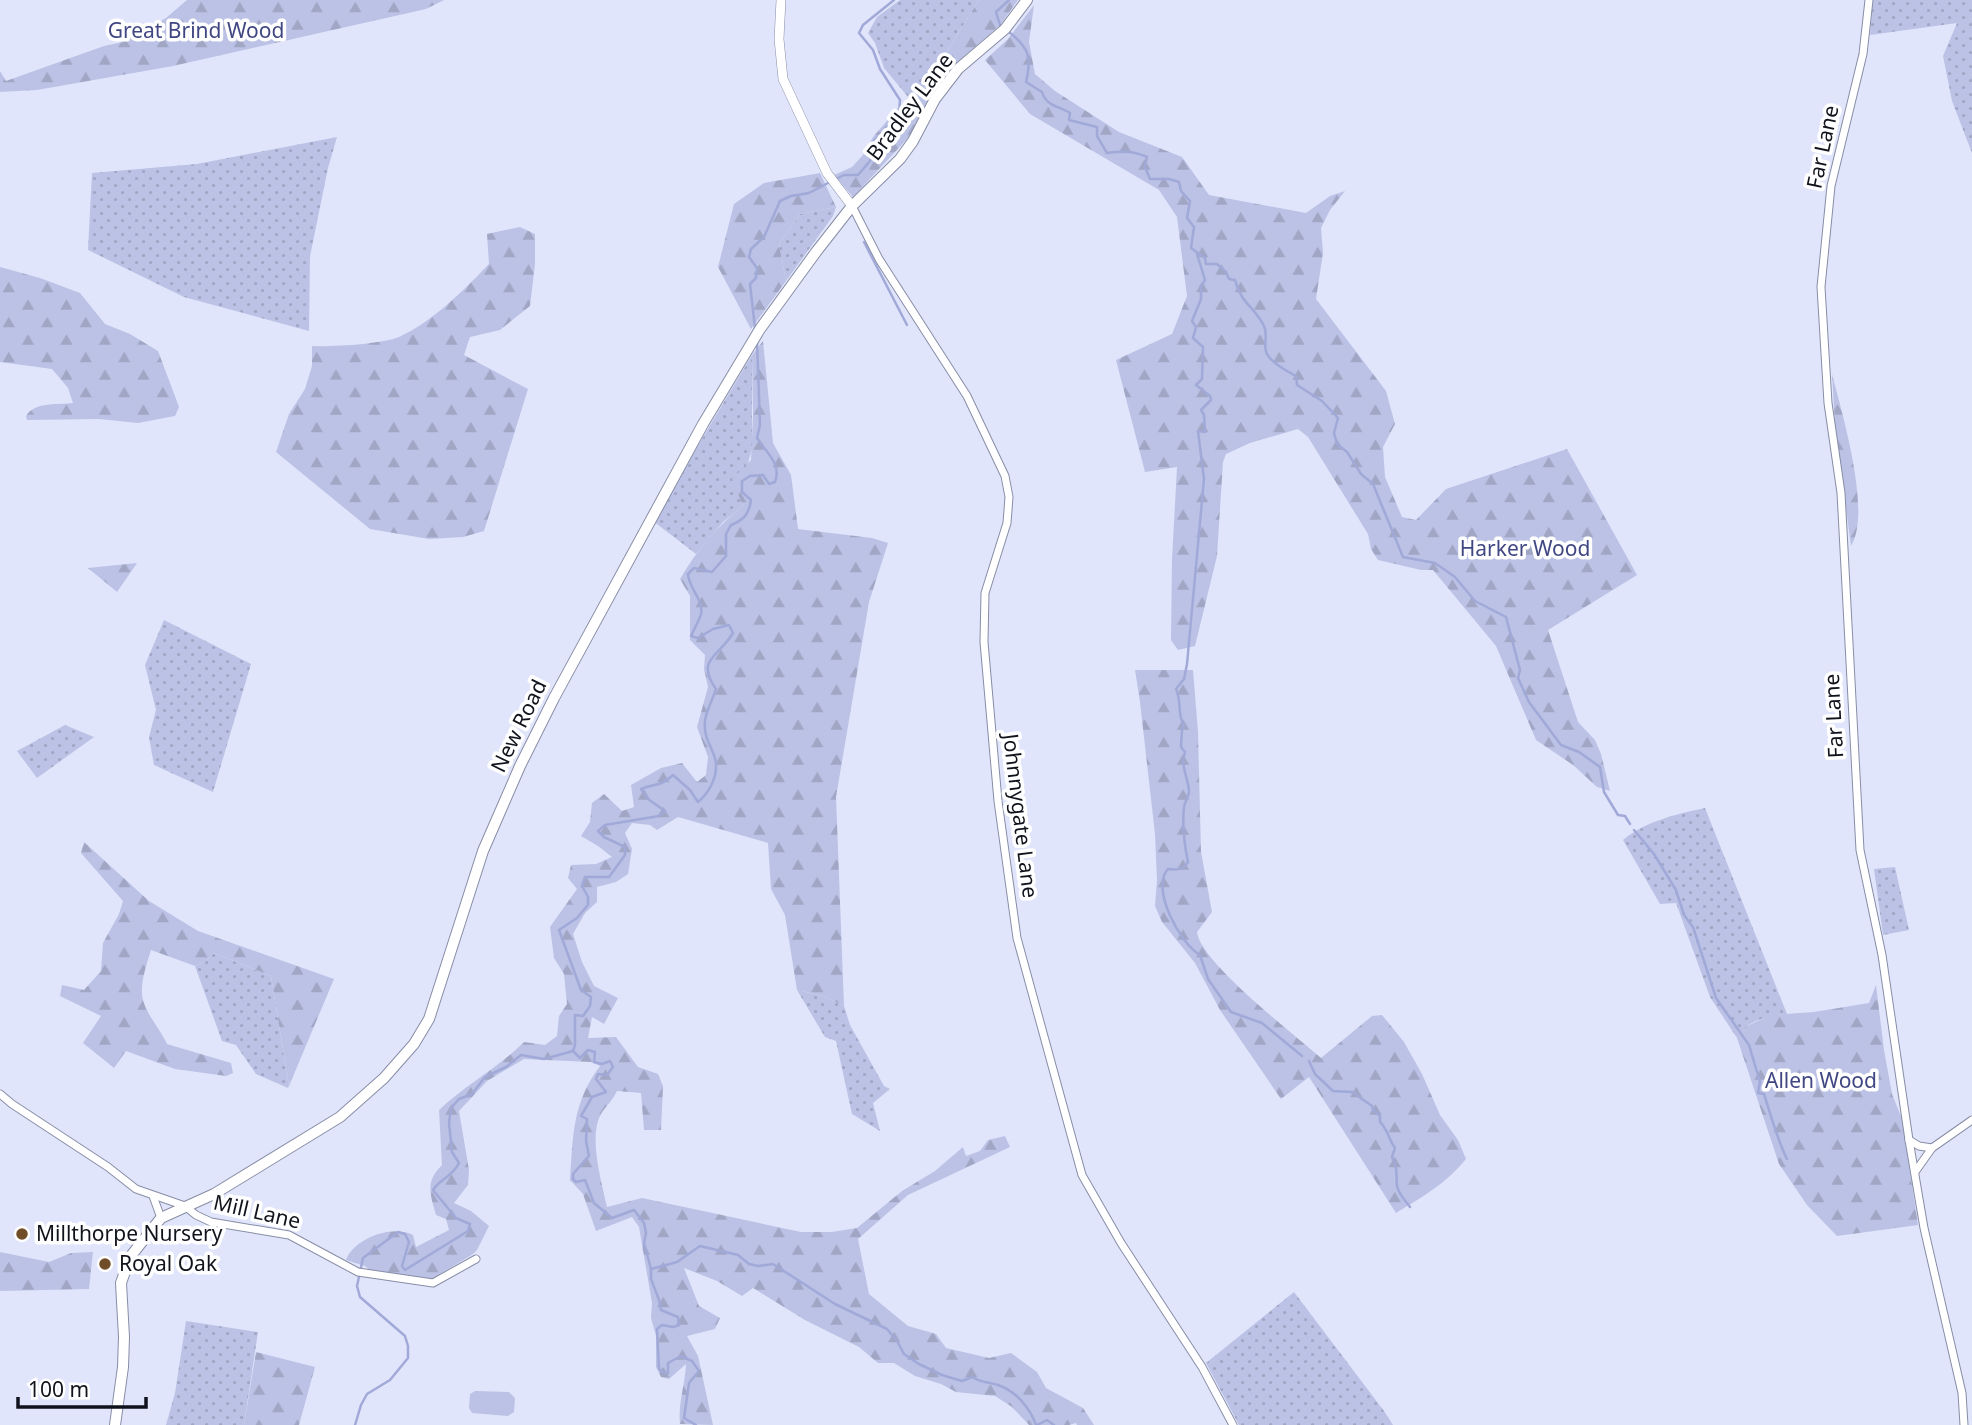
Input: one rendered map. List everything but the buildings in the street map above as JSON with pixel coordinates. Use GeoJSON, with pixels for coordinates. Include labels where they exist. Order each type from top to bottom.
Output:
{"type":"FeatureCollection","features":[{"type":"Feature","properties":{"kind":"main road","name":"Bradley Lane"},"geometry":{"type":"LineString","coordinates":[[852,206],[900,159],[913,141],[935,99],[958,69],[1005,29],[1027,0]]}},
{"type":"Feature","properties":{"kind":"main road","name":"New Road"},"geometry":{"type":"LineString","coordinates":[[161,1218],[214,1194],[340,1117],[384,1078],[414,1044],[429,1018],[483,851],[520,766],[661,500],[752,341],[852,206]]}},
{"type":"Feature","properties":{"kind":"main road"},"geometry":{"type":"LineString","coordinates":[[115,1425],[123,1357],[121,1283],[130,1257],[161,1218]]}},
{"type":"Feature","properties":{"kind":"street"},"geometry":{"type":"LineString","coordinates":[[781,0],[779,39],[783,79],[827,173],[852,206]]}},
{"type":"Feature","properties":{"kind":"street","name":"Far Lane"},"geometry":{"type":"LineString","coordinates":[[1869,0],[1863,54],[1831,186],[1821,287],[1828,403],[1841,493],[1860,850],[1882,955],[1924,1228],[1962,1394],[1964,1425]]}},
{"type":"Feature","properties":{"kind":"street","name":"Johnnygate Lane"},"geometry":{"type":"LineString","coordinates":[[852,206],[879,259],[967,396],[1005,477],[1009,497],[1007,523],[985,593],[984,642],[998,801],[1017,938],[1082,1175],[1121,1243],[1202,1367],[1234,1425]]}},
{"type":"Feature","properties":{"kind":"street","name":"Mill Lane"},"geometry":{"type":"LineString","coordinates":[[0,1094],[108,1167],[130,1186],[185,1206],[211,1222],[289,1235],[305,1241],[326,1256],[371,1276],[433,1283],[477,1259]]}},
{"type":"Feature","properties":{"kind":"street"},"geometry":{"type":"LineString","coordinates":[[1915,1172],[1932,1148],[1972,1120]]}},
{"type":"Feature","properties":{"kind":"street"},"geometry":{"type":"LineString","coordinates":[[1909,1140],[1919,1146],[1932,1148]]}},
{"type":"Feature","properties":{"kind":"street"},"geometry":{"type":"LineString","coordinates":[[153,1196],[161,1218]]}},
{"type":"Feature","properties":{"kind":"green space","name":"Great Brind Wood"},"geometry":{"type":"Polygon","coordinates":[[[187,0],[444,0],[426,9],[173,66],[37,90],[0,92],[0,71],[6,81],[104,46],[123,42],[166,18],[187,0]]]}},
{"type":"Feature","properties":{"kind":"green space"},"geometry":{"type":"Polygon","coordinates":[[[900,0],[979,0],[914,104],[884,68],[875,43],[868,33],[877,17],[900,0]]]}},
{"type":"Feature","properties":{"kind":"green space"},"geometry":{"type":"Polygon","coordinates":[[[979,0],[1018,0],[1000,25],[947,71],[908,138],[853,197],[834,175],[852,167],[898,108],[914,104],[979,0]]]}},
{"type":"Feature","properties":{"kind":"green space"},"geometry":{"type":"Polygon","coordinates":[[[1873,0],[1972,0],[1972,153],[1952,101],[1943,56],[1957,23],[1870,35],[1873,0]]]}},
{"type":"Feature","properties":{"kind":"green space","name":"Harker Wood"},"geometry":{"type":"Polygon","coordinates":[[[1034,5],[1029,42],[1035,74],[1055,91],[1119,132],[1182,157],[1209,195],[1306,213],[1330,196],[1345,191],[1330,210],[1321,228],[1323,253],[1316,299],[1386,391],[1395,424],[1383,447],[1385,477],[1402,517],[1416,520],[1446,489],[1567,449],[1637,575],[1548,630],[1578,722],[1595,740],[1610,791],[1597,787],[1573,765],[1536,740],[1496,646],[1433,570],[1421,570],[1378,560],[1371,549],[1368,534],[1308,437],[1298,429],[1250,443],[1226,454],[1223,462],[1217,556],[1195,646],[1178,650],[1171,640],[1177,467],[1145,472],[1116,360],[1172,334],[1187,296],[1177,217],[1159,190],[1030,114],[985,60],[1008,39],[1034,5]]]}},
{"type":"Feature","properties":{"kind":"green space"},"geometry":{"type":"Polygon","coordinates":[[[337,137],[310,256],[309,331],[184,297],[88,250],[92,173],[197,164],[337,137]]]}},
{"type":"Feature","properties":{"kind":"green space"},"geometry":{"type":"Polygon","coordinates":[[[820,173],[836,207],[800,214],[779,244],[786,281],[751,329],[718,267],[734,204],[764,183],[820,173]]]}},
{"type":"Feature","properties":{"kind":"green space"},"geometry":{"type":"Polygon","coordinates":[[[836,207],[833,216],[786,281],[779,244],[800,214],[836,207]]]}},
{"type":"Feature","properties":{"kind":"green space"},"geometry":{"type":"Polygon","coordinates":[[[520,227],[535,234],[530,306],[500,330],[470,337],[464,355],[528,389],[484,531],[463,537],[429,539],[370,529],[276,452],[289,414],[305,389],[312,366],[312,346],[381,342],[412,330],[447,305],[489,264],[487,234],[520,227]]]}},
{"type":"Feature","properties":{"kind":"green space"},"geometry":{"type":"Polygon","coordinates":[[[0,267],[80,293],[105,324],[130,334],[158,351],[179,407],[175,416],[138,423],[99,419],[27,420],[26,416],[35,408],[73,403],[68,388],[52,369],[0,362],[0,267]]]}},
{"type":"Feature","properties":{"kind":"green space"},"geometry":{"type":"Polygon","coordinates":[[[763,341],[773,443],[791,475],[798,529],[872,538],[888,543],[869,602],[836,797],[844,1006],[823,996],[797,990],[785,915],[771,889],[768,843],[678,817],[657,830],[650,825],[632,823],[625,833],[632,849],[628,874],[616,882],[597,887],[597,902],[585,913],[573,934],[582,962],[594,986],[618,998],[604,1024],[592,1017],[588,1038],[616,1037],[638,1067],[658,1074],[663,1086],[661,1130],[644,1130],[641,1093],[617,1091],[601,1114],[597,1124],[596,1147],[607,1207],[642,1198],[801,1232],[832,1232],[857,1228],[963,1147],[966,1156],[980,1151],[988,1140],[1005,1136],[1010,1147],[908,1195],[858,1239],[869,1294],[908,1326],[936,1334],[946,1348],[989,1358],[1011,1353],[1037,1372],[1046,1388],[1083,1408],[1094,1425],[1029,1425],[1012,1407],[995,1396],[956,1392],[915,1376],[894,1363],[878,1363],[859,1347],[805,1320],[753,1288],[742,1296],[717,1281],[684,1268],[699,1306],[720,1318],[715,1329],[687,1336],[698,1356],[713,1425],[680,1424],[686,1364],[669,1379],[661,1377],[656,1367],[652,1303],[639,1227],[632,1217],[596,1231],[583,1194],[570,1180],[573,1135],[579,1107],[600,1066],[591,1062],[524,1059],[487,1081],[459,1111],[469,1170],[468,1185],[454,1203],[471,1211],[489,1226],[473,1254],[432,1279],[373,1273],[365,1266],[346,1260],[357,1245],[385,1232],[405,1232],[413,1235],[416,1247],[449,1230],[446,1219],[436,1215],[430,1188],[433,1177],[442,1165],[439,1110],[524,1042],[545,1045],[557,1036],[559,1016],[567,1004],[564,974],[554,958],[550,927],[577,889],[568,878],[571,865],[596,864],[612,857],[581,836],[590,822],[592,803],[604,794],[622,811],[634,807],[631,785],[661,768],[682,763],[697,782],[706,775],[708,757],[697,727],[708,687],[704,669],[705,655],[690,640],[690,596],[680,579],[708,539],[743,506],[732,479],[751,460],[752,355],[763,341]]]}},
{"type":"Feature","properties":{"kind":"green space"},"geometry":{"type":"Polygon","coordinates":[[[752,355],[752,449],[739,494],[743,506],[723,522],[696,554],[653,521],[752,355]]]}},
{"type":"Feature","properties":{"kind":"green space"},"geometry":{"type":"Polygon","coordinates":[[[1832,374],[1857,487],[1857,531],[1851,546],[1835,425],[1832,374]]]}},
{"type":"Feature","properties":{"kind":"green space"},"geometry":{"type":"Polygon","coordinates":[[[137,563],[117,592],[88,568],[137,563]]]}},
{"type":"Feature","properties":{"kind":"green space"},"geometry":{"type":"Polygon","coordinates":[[[164,620],[251,664],[213,792],[154,765],[149,737],[156,710],[145,665],[164,620]]]}},
{"type":"Feature","properties":{"kind":"green space"},"geometry":{"type":"Polygon","coordinates":[[[1135,670],[1193,670],[1198,732],[1201,852],[1212,912],[1197,932],[1202,945],[1231,979],[1321,1058],[1372,1016],[1382,1015],[1404,1042],[1440,1115],[1458,1140],[1466,1159],[1459,1168],[1425,1195],[1396,1213],[1309,1077],[1281,1099],[1220,1010],[1195,963],[1162,922],[1155,906],[1155,834],[1135,670]]]}},
{"type":"Feature","properties":{"kind":"green space"},"geometry":{"type":"Polygon","coordinates":[[[65,725],[94,737],[37,778],[17,751],[65,725]]]}},
{"type":"Feature","properties":{"kind":"green space"},"geometry":{"type":"Polygon","coordinates":[[[1705,808],[1787,1014],[1758,1020],[1746,1027],[1737,1038],[1710,997],[1676,903],[1660,904],[1623,840],[1652,823],[1705,808]]]}},
{"type":"Feature","properties":{"kind":"green space"},"geometry":{"type":"Polygon","coordinates":[[[84,842],[149,901],[198,931],[334,979],[289,1086],[271,976],[214,953],[195,966],[151,950],[143,977],[142,994],[149,1013],[167,1044],[231,1063],[233,1073],[226,1076],[175,1069],[126,1051],[114,1068],[83,1043],[101,1016],[60,996],[62,985],[84,990],[101,971],[103,943],[123,901],[81,853],[84,842]]]}},
{"type":"Feature","properties":{"kind":"green space"},"geometry":{"type":"Polygon","coordinates":[[[1895,867],[1909,930],[1883,935],[1874,869],[1895,867]]]}},
{"type":"Feature","properties":{"kind":"green space"},"geometry":{"type":"Polygon","coordinates":[[[214,953],[271,976],[288,1088],[256,1074],[236,1045],[222,1041],[195,966],[214,953]]]}},
{"type":"Feature","properties":{"kind":"green space","name":"Allen Wood"},"geometry":{"type":"Polygon","coordinates":[[[1876,985],[1884,1050],[1892,1094],[1902,1119],[1918,1225],[1837,1236],[1807,1205],[1779,1164],[1737,1038],[1741,1029],[1770,1015],[1814,1012],[1869,1003],[1876,985]]]}},
{"type":"Feature","properties":{"kind":"green space"},"geometry":{"type":"Polygon","coordinates":[[[797,990],[823,996],[844,1006],[850,1025],[884,1086],[890,1089],[873,1103],[880,1131],[852,1114],[836,1041],[825,1037],[797,990]]]}},
{"type":"Feature","properties":{"kind":"green space"},"geometry":{"type":"Polygon","coordinates":[[[0,1252],[49,1262],[71,1253],[93,1252],[89,1289],[0,1291],[0,1252]]]}},
{"type":"Feature","properties":{"kind":"green space"},"geometry":{"type":"Polygon","coordinates":[[[1294,1292],[1393,1425],[1239,1425],[1206,1363],[1294,1292]]]}},
{"type":"Feature","properties":{"kind":"green space"},"geometry":{"type":"Polygon","coordinates":[[[186,1321],[258,1332],[244,1425],[166,1425],[175,1393],[186,1321]]]}},
{"type":"Feature","properties":{"kind":"green space"},"geometry":{"type":"Polygon","coordinates":[[[256,1352],[315,1367],[299,1425],[244,1425],[256,1352]]]}},
{"type":"Feature","properties":{"kind":"green space"},"geometry":{"type":"Polygon","coordinates":[[[475,1391],[509,1392],[515,1398],[514,1412],[508,1416],[472,1413],[469,1408],[470,1394],[475,1391]]]}},
{"type":"Feature","properties":{"kind":"waterway"},"geometry":{"type":"LineString","coordinates":[[836,179],[844,175],[858,175],[870,161],[874,141],[899,113],[900,100],[880,69],[873,50],[859,33],[863,25],[894,0]]}},
{"type":"Feature","properties":{"kind":"waterway"},"geometry":{"type":"LineString","coordinates":[[1004,27],[1000,25],[996,12],[1009,0]]}},
{"type":"Feature","properties":{"kind":"waterway"},"geometry":{"type":"LineString","coordinates":[[1009,32],[1025,48],[1029,59],[1026,82],[1042,92],[1053,105],[1070,113],[1069,120],[1097,127],[1097,136],[1107,153],[1128,152],[1147,157],[1145,167],[1150,179],[1179,182],[1181,191],[1190,201],[1187,218],[1194,227],[1191,248],[1205,258],[1206,264],[1217,264],[1229,279],[1235,280],[1244,300],[1264,326],[1269,357],[1278,366],[1296,376],[1297,385],[1322,401],[1338,418],[1334,433],[1337,444],[1347,452],[1361,474],[1373,484],[1403,557],[1435,563],[1455,577],[1475,601],[1506,617],[1520,670],[1518,678],[1529,702],[1561,745],[1579,752],[1600,767],[1604,792],[1618,815],[1625,816],[1630,824]]}},
{"type":"Feature","properties":{"kind":"waterway"},"geometry":{"type":"LineString","coordinates":[[755,328],[750,284],[756,278],[757,268],[749,257],[751,249],[764,237],[780,201],[809,193],[830,182]]}},
{"type":"Feature","properties":{"kind":"waterway"},"geometry":{"type":"LineString","coordinates":[[864,242],[907,325]]}},
{"type":"Feature","properties":{"kind":"waterway"},"geometry":{"type":"LineString","coordinates":[[1197,254],[1205,280],[1192,321],[1196,327],[1193,338],[1203,347],[1202,379],[1196,385],[1210,396],[1211,400],[1201,410],[1205,432],[1198,431],[1204,479],[1187,664],[1184,679],[1176,689],[1184,725],[1181,747],[1185,752],[1184,767],[1189,791],[1183,821],[1188,862],[1180,869],[1168,869],[1163,878],[1163,889],[1165,902],[1176,928],[1200,955],[1208,979],[1231,1012],[1262,1023],[1302,1056]]}},
{"type":"Feature","properties":{"kind":"waterway"},"geometry":{"type":"LineString","coordinates":[[573,1051],[575,1015],[583,1016],[590,1006],[591,997],[581,990],[559,930],[577,918],[588,905],[588,897],[582,886],[585,877],[609,877],[625,855],[625,847],[604,837],[598,831],[605,825],[659,816],[665,811],[648,799],[641,789],[661,783],[673,775],[690,790],[698,802],[714,780],[716,763],[707,739],[705,721],[716,689],[710,679],[708,664],[733,633],[729,625],[713,629],[698,638],[691,636],[701,609],[688,574],[694,568],[712,572],[726,556],[726,534],[731,525],[745,516],[750,505],[751,500],[742,492],[742,481],[750,476],[763,475],[769,484],[775,482],[777,476],[775,464],[757,438],[760,425],[757,341]]}},
{"type":"Feature","properties":{"kind":"waterway"},"geometry":{"type":"LineString","coordinates":[[1634,830],[1654,854],[1676,890],[1684,915],[1693,927],[1716,998],[1749,1045],[1760,1082],[1758,1093],[1764,1094],[1787,1159]]}},
{"type":"Feature","properties":{"kind":"waterway"},"geometry":{"type":"LineString","coordinates":[[573,1051],[580,1058],[588,1050],[595,1052],[594,1062],[602,1064],[610,1061],[613,1067],[607,1075],[598,1074],[596,1079],[606,1092],[592,1097],[581,1116],[587,1119],[586,1141],[589,1156],[573,1174],[573,1179],[576,1182],[585,1180],[594,1203],[612,1218],[634,1210],[644,1223],[644,1243],[651,1279],[661,1310],[678,1317],[679,1325],[662,1325],[657,1329],[659,1369],[668,1373],[668,1363],[681,1356],[692,1361],[699,1371],[689,1383],[684,1418],[696,1425]]}},
{"type":"Feature","properties":{"kind":"waterway"},"geometry":{"type":"LineString","coordinates":[[355,1425],[367,1394],[390,1380],[408,1358],[405,1336],[360,1297],[357,1286],[363,1258],[398,1232],[405,1234],[409,1242],[402,1266],[405,1270],[468,1231],[470,1224],[456,1218],[433,1190],[459,1163],[452,1152],[449,1123],[451,1108],[459,1099],[472,1094],[485,1077],[506,1067],[521,1055],[544,1059],[573,1051]]}},
{"type":"Feature","properties":{"kind":"waterway"},"geometry":{"type":"LineString","coordinates":[[1309,1061],[1315,1074],[1333,1091],[1352,1092],[1372,1106],[1380,1116],[1380,1122],[1395,1148],[1392,1157],[1397,1186],[1410,1207]]}},
{"type":"Feature","properties":{"kind":"waterway"},"geometry":{"type":"LineString","coordinates":[[651,1269],[677,1262],[700,1246],[738,1255],[749,1264],[773,1264],[835,1304],[887,1329],[904,1354],[919,1364],[962,1381],[972,1377],[1011,1391],[1026,1406],[1036,1425]]}},
{"type":"Feature","properties":{"kind":"waterway"},"geometry":{"type":"LineString","coordinates":[[1037,1425],[1047,1420],[1054,1425]]}},
{"type":"Feature","properties":{"kind":"place","name":"Millthorpe Nursery"},"geometry":{"type":"Point","coordinates":[22,1234]}},
{"type":"Feature","properties":{"kind":"place","name":"Royal Oak"},"geometry":{"type":"Point","coordinates":[105,1264]}}]}
